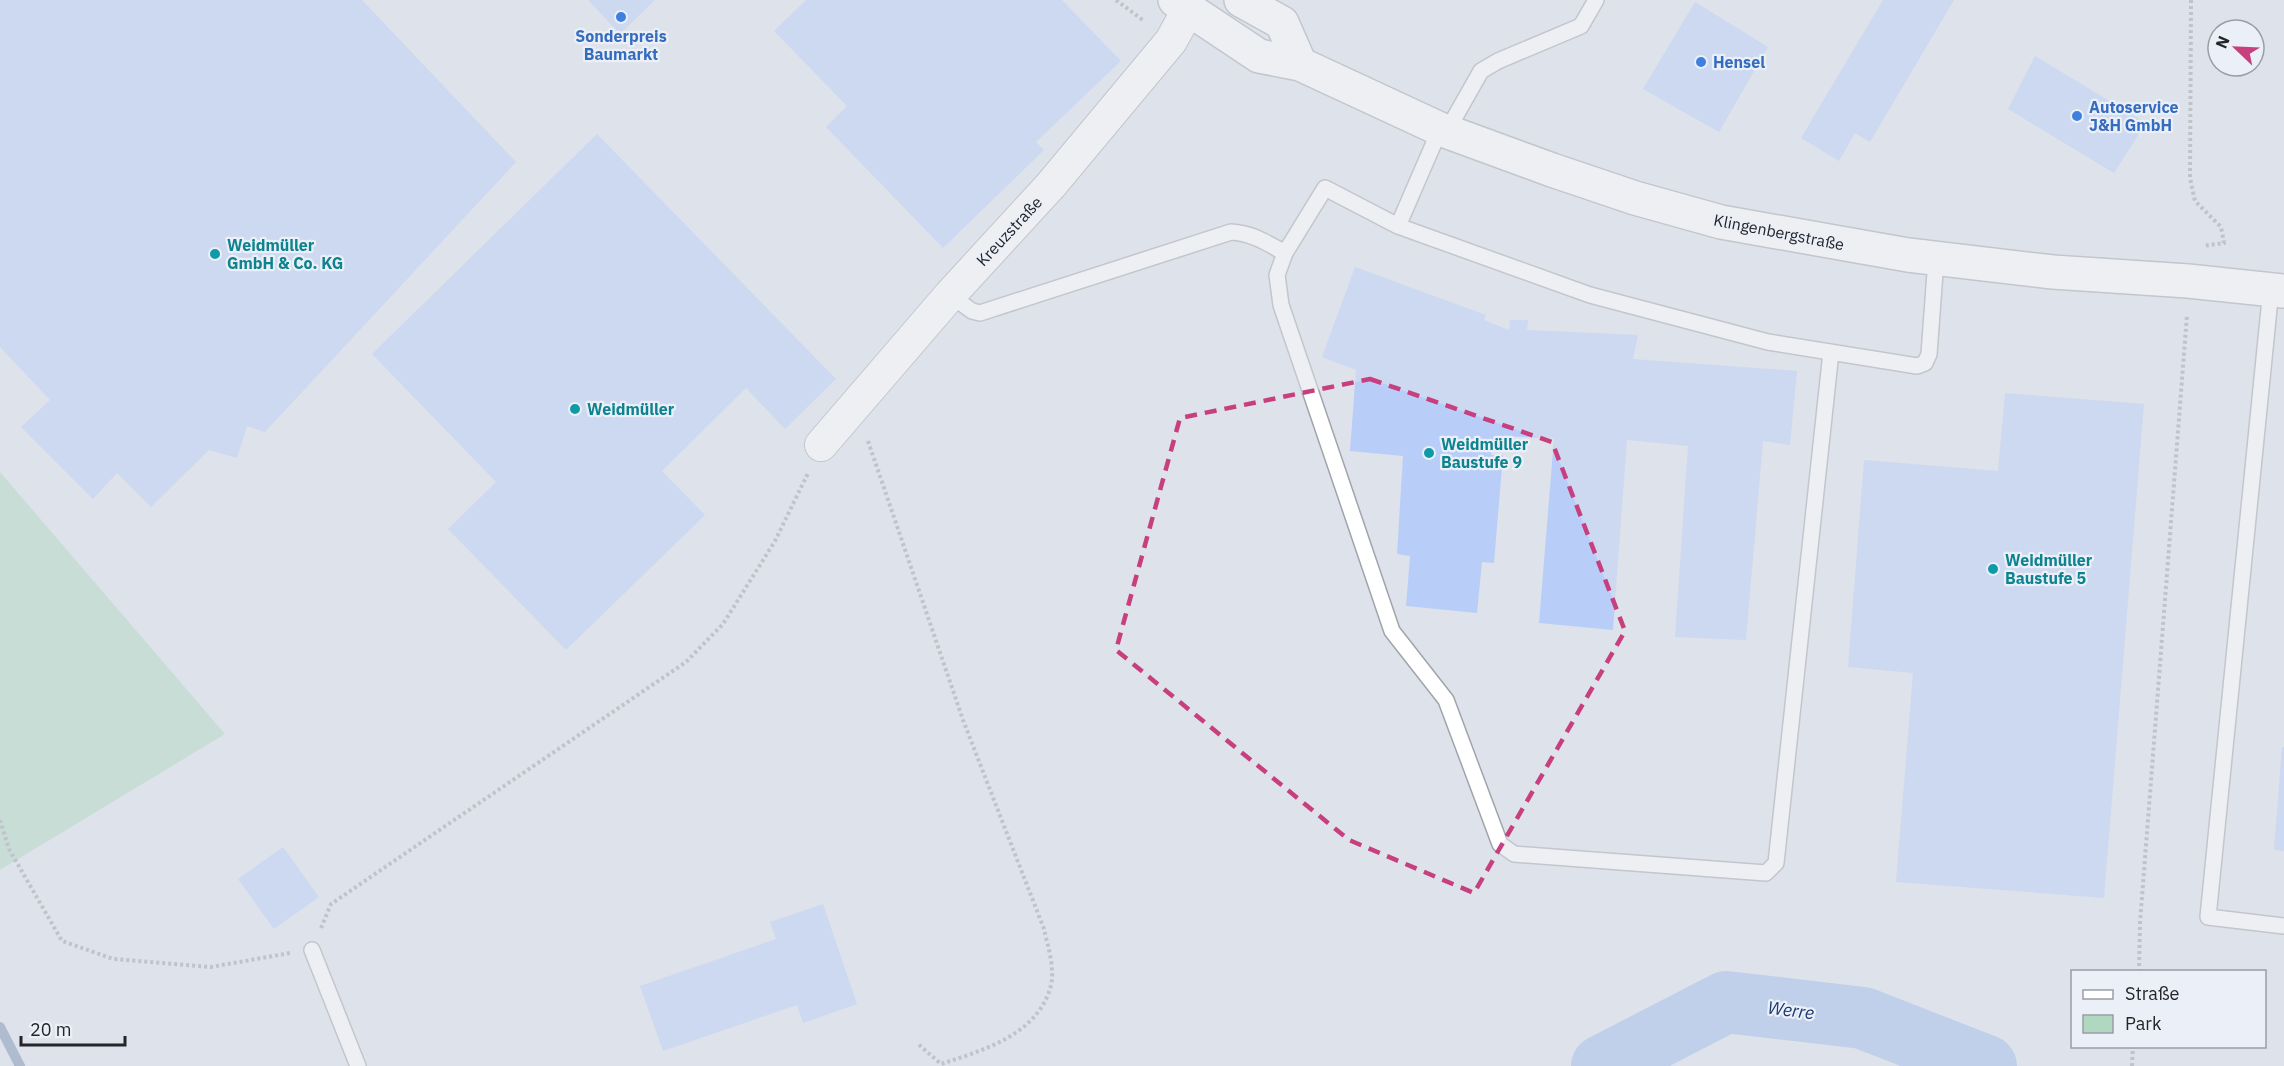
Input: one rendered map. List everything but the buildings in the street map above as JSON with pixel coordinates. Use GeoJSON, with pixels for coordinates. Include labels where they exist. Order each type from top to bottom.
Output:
{"type":"FeatureCollection","features":[{"type":"Feature","properties":{"kind":"main road"},"geometry":{"type":"LineString","coordinates":[[1241,0],[1282,23],[1300,64]]}},
{"type":"Feature","properties":{"kind":"main road","name":"Klingenbergstraße"},"geometry":{"type":"LineString","coordinates":[[1182,5],[1259,56],[1300,64],[1443,130],[1635,198],[1721,222],[1936,259],[2053,272],[2278,290]]}},
{"type":"Feature","properties":{"kind":"street","name":"Kreuzstraße"},"geometry":{"type":"LineString","coordinates":[[821,445],[950,295],[1051,185],[1170,41],[1182,5]]}},
{"type":"Feature","properties":{"kind":"lane"},"geometry":{"type":"LineString","coordinates":[[1398,226],[1443,130],[1481,71],[1581,26],[1596,0]]}},
{"type":"Feature","properties":{"kind":"lane"},"geometry":{"type":"LineString","coordinates":[[1831,352],[1776,863],[1766,873],[1514,854],[1500,844],[1446,700],[1392,631],[1281,305],[1277,275],[1285,253],[1325,188],[1398,226],[1590,295],[1768,342],[1831,352],[1917,366],[1925,363],[1929,354],[1936,259]]}},
{"type":"Feature","properties":{"kind":"lane"},"geometry":{"type":"LineString","coordinates":[[950,295],[972,311],[980,313],[1231,232],[1244,232],[1285,253]]}},
{"type":"Feature","properties":{"kind":"lane"},"geometry":{"type":"LineString","coordinates":[[2278,290],[2208,917],[2284,926]]}},
{"type":"Feature","properties":{"kind":"lane"},"geometry":{"type":"LineString","coordinates":[[312,950],[358,1066]]}},
{"type":"Feature","properties":{"kind":"path"},"geometry":{"type":"LineString","coordinates":[[2139,970],[2140,923],[2187,331],[2188,281],[2195,248],[2224,243],[2221,227],[2195,201],[2190,178],[2191,0]]}},
{"type":"Feature","properties":{"kind":"path"},"geometry":{"type":"LineString","coordinates":[[869,433],[867,443],[963,720],[1044,929],[1051,962],[1051,987],[1039,1010],[1018,1032],[993,1046],[941,1064],[918,1044]]}},
{"type":"Feature","properties":{"kind":"path"},"geometry":{"type":"LineString","coordinates":[[0,820],[9,849],[62,941],[113,959],[211,967],[312,950],[331,904],[686,662],[723,624],[775,542],[821,445]]}},
{"type":"Feature","properties":{"kind":"path"},"geometry":{"type":"LineString","coordinates":[[2132,1066],[2133,1048]]}},
{"type":"Feature","properties":{"kind":"highlighted area"},"geometry":{"type":"Polygon","coordinates":[[[1370,379],[1552,442],[1625,631],[1474,893],[1349,840],[1116,650],[1180,418],[1370,379]]]}},
{"type":"Feature","properties":{"kind":"green space"},"geometry":{"type":"Polygon","coordinates":[[[0,472],[225,734],[0,870],[0,472]]]}},
{"type":"Feature","properties":{"kind":"waterway","name":"Werre"},"geometry":{"type":"LineString","coordinates":[[1602,1066],[1726,1002],[1863,1018],[1986,1066]]}},
{"type":"Feature","properties":{"kind":"waterway"},"geometry":{"type":"LineString","coordinates":[[0,1027],[20,1066]]}},
{"type":"Feature","properties":{"kind":"place","name":"Sonderpreis Baumarkt"},"geometry":{"type":"Point","coordinates":[621,17]}},
{"type":"Feature","properties":{"kind":"place","name":"Hensel"},"geometry":{"type":"Point","coordinates":[1701,62]}},
{"type":"Feature","properties":{"kind":"place","name":"Autoservice J&H GmbH"},"geometry":{"type":"Point","coordinates":[2077,116]}},
{"type":"Feature","properties":{"kind":"place","name":"Weidmüller GmbH & Co. KG"},"geometry":{"type":"Point","coordinates":[215,254]}},
{"type":"Feature","properties":{"kind":"place","name":"Weidmüller"},"geometry":{"type":"Point","coordinates":[575,409]}},
{"type":"Feature","properties":{"kind":"place","name":"Weidmüller Baustufe 9"},"geometry":{"type":"Point","coordinates":[1429,453]}},
{"type":"Feature","properties":{"kind":"place","name":"Weidmüller Baustufe 5"},"geometry":{"type":"Point","coordinates":[1993,569]}}]}
